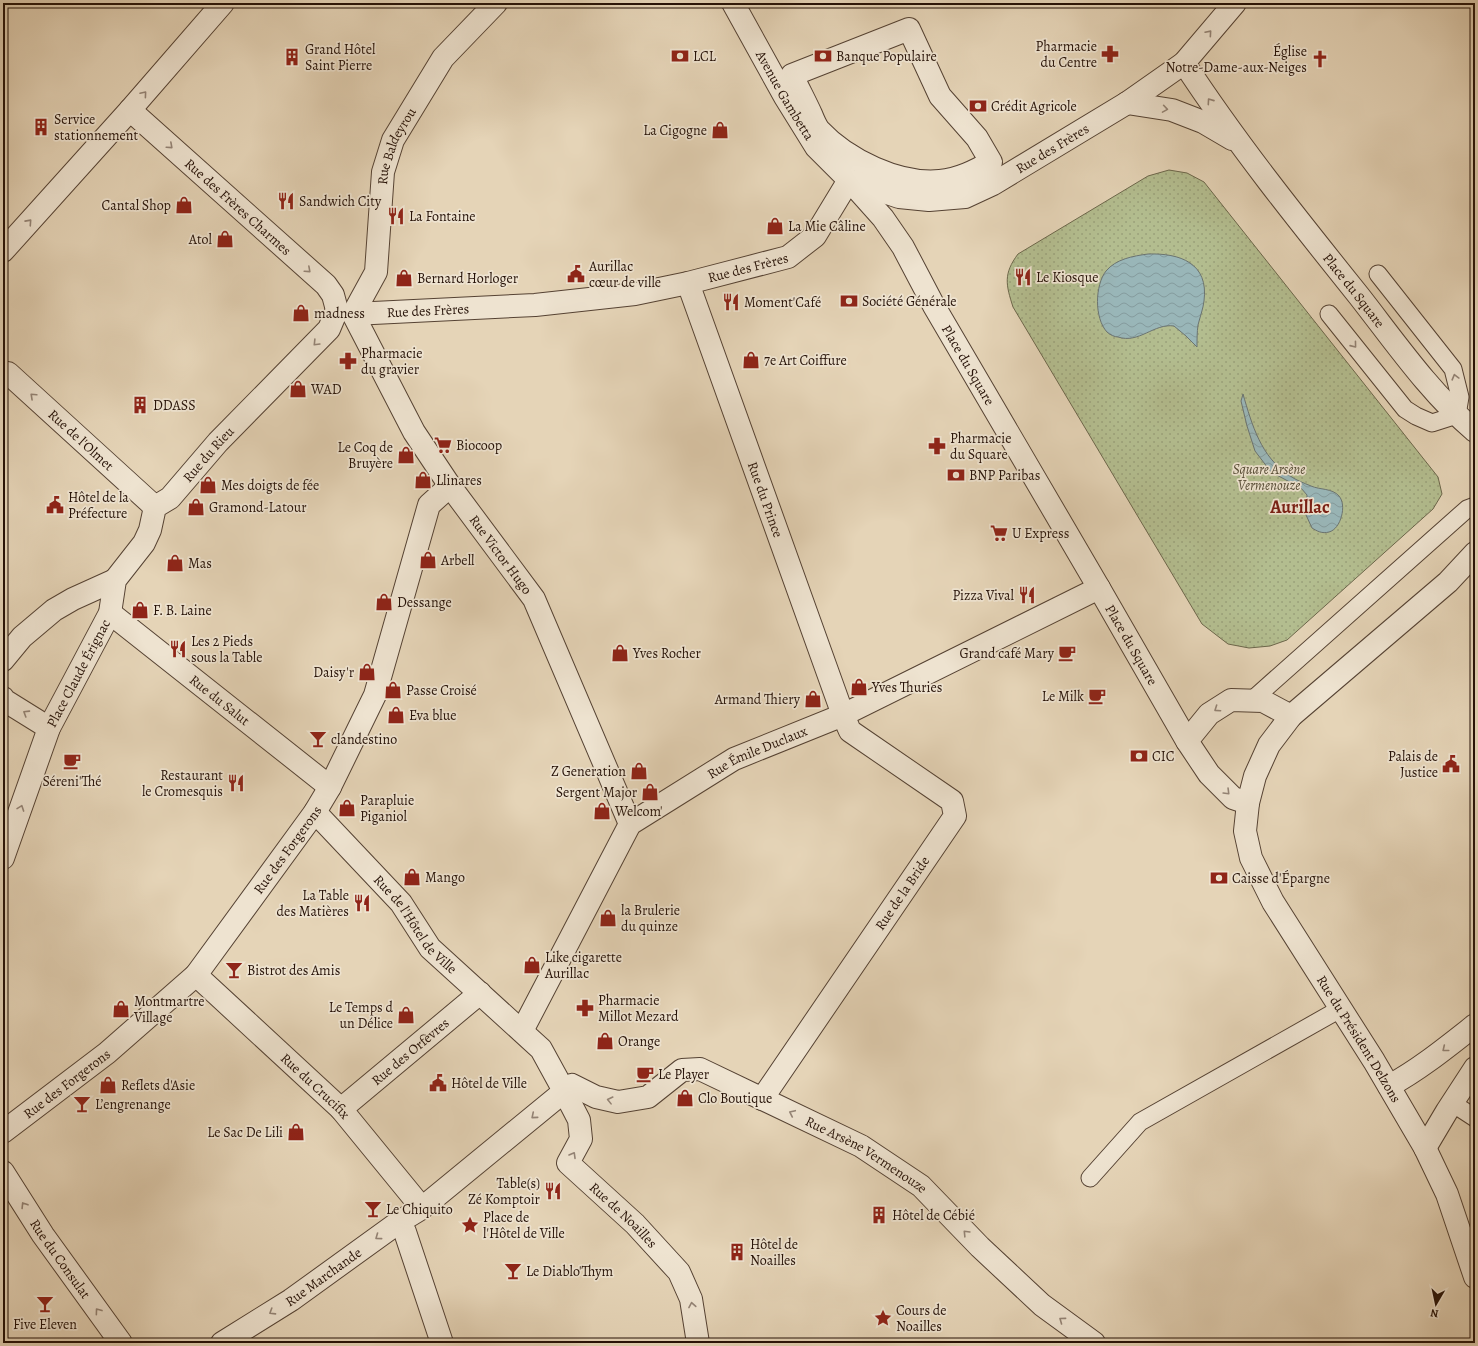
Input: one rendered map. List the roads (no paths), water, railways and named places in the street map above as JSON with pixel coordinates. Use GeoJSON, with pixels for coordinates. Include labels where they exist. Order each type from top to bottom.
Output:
{"type":"FeatureCollection","features":[{"type":"Feature","properties":{"kind":"street"},"geometry":{"type":"LineString","coordinates":[[3,251],[130,110],[223,3]]}},
{"type":"Feature","properties":{"kind":"street","name":"Rue Baldeyrou"},"geometry":{"type":"LineString","coordinates":[[345,312],[376,272],[383,172],[393,140],[443,58],[496,3]]}},
{"type":"Feature","properties":{"kind":"street","name":"Avenue Gambetta"},"geometry":{"type":"LineString","coordinates":[[733,3],[785,97],[816,146],[849,180]]}},
{"type":"Feature","properties":{"kind":"street"},"geometry":{"type":"LineString","coordinates":[[1127,103],[1184,63],[1235,3]]}},
{"type":"Feature","properties":{"kind":"street"},"geometry":{"type":"LineString","coordinates":[[909,29],[940,96],[977,138],[991,162],[968,175],[940,181],[913,180],[879,171],[845,152],[818,129],[792,75],[909,29]]}},
{"type":"Feature","properties":{"kind":"street","name":"Place du Square"},"geometry":{"type":"LineString","coordinates":[[1184,63],[1240,145],[1432,388],[1456,415],[1475,431]]}},
{"type":"Feature","properties":{"kind":"street","name":"Rue des Frères"},"geometry":{"type":"LineString","coordinates":[[345,312],[535,305],[635,294],[688,284],[788,256],[815,236],[849,180],[899,197],[928,200],[965,197],[992,184],[1127,103]]}},
{"type":"Feature","properties":{"kind":"street","name":"Place du Square"},"geometry":{"type":"LineString","coordinates":[[1127,103],[1172,110],[1221,131],[1240,145]]}},
{"type":"Feature","properties":{"kind":"street","name":"Rue des Frères Charmes"},"geometry":{"type":"LineString","coordinates":[[130,110],[326,285],[345,312]]}},
{"type":"Feature","properties":{"kind":"street","name":"Place du Square"},"geometry":{"type":"LineString","coordinates":[[849,180],[883,218],[903,247],[934,306],[1187,741],[1209,774],[1233,798],[1248,803]]}},
{"type":"Feature","properties":{"kind":"street","name":"Rue du Prince"},"geometry":{"type":"LineString","coordinates":[[688,284],[843,715]]}},
{"type":"Feature","properties":{"kind":"street","name":"Rue Victor Hugo"},"geometry":{"type":"LineString","coordinates":[[345,312],[414,432],[450,486],[534,599],[630,824]]}},
{"type":"Feature","properties":{"kind":"street","name":"Rue du Rieu"},"geometry":{"type":"LineString","coordinates":[[155,507],[170,498],[218,442],[345,312]]}},
{"type":"Feature","properties":{"kind":"street","name":"Rue de l'Olmet"},"geometry":{"type":"LineString","coordinates":[[8,373],[155,507]]}},
{"type":"Feature","properties":{"kind":"street","name":"Rue des Forgerons"},"geometry":{"type":"LineString","coordinates":[[3,1132],[107,1053],[196,975],[315,812],[330,787],[375,695],[429,505],[450,486]]}},
{"type":"Feature","properties":{"kind":"street"},"geometry":{"type":"LineString","coordinates":[[3,660],[22,637],[54,610],[72,599],[115,580],[144,543],[150,530],[155,507]]}},
{"type":"Feature","properties":{"kind":"street"},"geometry":{"type":"LineString","coordinates":[[1248,803],[1255,776],[1269,745],[1291,716],[1448,582],[1475,553]]}},
{"type":"Feature","properties":{"kind":"street"},"geometry":{"type":"LineString","coordinates":[[110,613],[115,580]]}},
{"type":"Feature","properties":{"kind":"street","name":"Rue Émile Duclaux"},"geometry":{"type":"LineString","coordinates":[[630,824],[734,759],[843,715],[1099,588]]}},
{"type":"Feature","properties":{"kind":"street","name":"Rue du Salut"},"geometry":{"type":"LineString","coordinates":[[110,613],[330,787]]}},
{"type":"Feature","properties":{"kind":"street","name":"Place Claude Érignac"},"geometry":{"type":"LineString","coordinates":[[3,698],[49,728],[110,613]]}},
{"type":"Feature","properties":{"kind":"street"},"geometry":{"type":"LineString","coordinates":[[1187,741],[1209,714],[1231,700],[1263,702],[1291,716]]}},
{"type":"Feature","properties":{"kind":"street","name":"Rue de la Bride"},"geometry":{"type":"LineString","coordinates":[[762,1099],[954,816],[952,801],[850,731],[843,715]]}},
{"type":"Feature","properties":{"kind":"street"},"geometry":{"type":"LineString","coordinates":[[3,858],[49,728]]}},
{"type":"Feature","properties":{"kind":"street","name":"Rue du Président Delzons"},"geometry":{"type":"LineString","coordinates":[[1248,803],[1245,831],[1251,858],[1273,902],[1389,1086],[1425,1148],[1447,1194],[1475,1277]]}},
{"type":"Feature","properties":{"kind":"street","name":"Rue de l'Hôtel de Ville"},"geometry":{"type":"LineString","coordinates":[[315,812],[401,902],[430,948],[522,1031]]}},
{"type":"Feature","properties":{"kind":"street"},"geometry":{"type":"LineString","coordinates":[[422,1208],[564,1091],[541,1049],[522,1031],[630,824]]}},
{"type":"Feature","properties":{"kind":"street","name":"Rue du Crucifix"},"geometry":{"type":"LineString","coordinates":[[196,975],[341,1110],[422,1208]]}},
{"type":"Feature","properties":{"kind":"street","name":"Rue des Orfèvres"},"geometry":{"type":"LineString","coordinates":[[341,1110],[480,994]]}},
{"type":"Feature","properties":{"kind":"street"},"geometry":{"type":"LineString","coordinates":[[1389,1086],[1441,1052],[1475,1024]]}},
{"type":"Feature","properties":{"kind":"street"},"geometry":{"type":"LineString","coordinates":[[1425,1148],[1475,1068]]}},
{"type":"Feature","properties":{"kind":"street","name":"Rue Arsène Vermenouze"},"geometry":{"type":"LineString","coordinates":[[564,1091],[572,1085],[596,1097],[618,1102],[648,1097],[682,1070],[700,1069],[861,1146],[921,1186],[980,1248],[1042,1305],[1094,1343]]}},
{"type":"Feature","properties":{"kind":"street","name":"Rue de Noailles"},"geometry":{"type":"LineString","coordinates":[[564,1091],[579,1120],[582,1139],[568,1163],[635,1224],[679,1272],[691,1299],[698,1343]]}},
{"type":"Feature","properties":{"kind":"street","name":"Rue du Consulat"},"geometry":{"type":"LineString","coordinates":[[3,1172],[42,1235],[121,1343]]}},
{"type":"Feature","properties":{"kind":"street","name":"Rue Marchande"},"geometry":{"type":"LineString","coordinates":[[222,1343],[291,1300],[399,1222],[422,1208]]}},
{"type":"Feature","properties":{"kind":"street"},"geometry":{"type":"LineString","coordinates":[[399,1222],[405,1232],[442,1343]]}},
{"type":"Feature","properties":{"kind":"lane"},"geometry":{"type":"LineString","coordinates":[[1329,314],[1405,409],[1432,423],[1456,415],[1460,397],[1453,370],[1378,274]]}},
{"type":"Feature","properties":{"kind":"lane"},"geometry":{"type":"LineString","coordinates":[[1251,701],[1467,509],[1475,506]]}},
{"type":"Feature","properties":{"kind":"lane"},"geometry":{"type":"LineString","coordinates":[[1090,1178],[1140,1122],[1340,1008]]}},
{"type":"Feature","properties":{"kind":"lane"},"geometry":{"type":"LineString","coordinates":[[1452,1103],[1475,1118]]}},
{"type":"Feature","properties":{"kind":"water"},"geometry":{"type":"Polygon","coordinates":[[[1148,254],[1160,254],[1181,258],[1197,269],[1202,277],[1204,301],[1198,325],[1197,347],[1174,326],[1160,327],[1140,336],[1126,338],[1111,335],[1103,326],[1098,310],[1098,293],[1102,277],[1110,267],[1120,261],[1131,257],[1148,254]]]}},
{"type":"Feature","properties":{"kind":"water"},"geometry":{"type":"Polygon","coordinates":[[[1243,394],[1254,429],[1265,450],[1279,468],[1303,483],[1329,490],[1339,496],[1343,511],[1340,522],[1333,530],[1324,533],[1312,528],[1306,515],[1307,495],[1301,488],[1271,472],[1255,451],[1241,401],[1243,394]]]}},
{"type":"Feature","properties":{"kind":"place","name":"Pharmacie du Centre"},"geometry":{"type":"Point","coordinates":[1110,54]}},
{"type":"Feature","properties":{"kind":"place","name":"LCL"},"geometry":{"type":"Point","coordinates":[680,56]}},
{"type":"Feature","properties":{"kind":"place","name":"Banque Populaire"},"geometry":{"type":"Point","coordinates":[823,56]}},
{"type":"Feature","properties":{"kind":"place","name":"Grand Hôtel Saint Pierre"},"geometry":{"type":"Point","coordinates":[292,57]}},
{"type":"Feature","properties":{"kind":"place","name":"Église Notre-Dame-aux-Neiges"},"geometry":{"type":"Point","coordinates":[1320,59]}},
{"type":"Feature","properties":{"kind":"place","name":"Crédit Agricole"},"geometry":{"type":"Point","coordinates":[978,106]}},
{"type":"Feature","properties":{"kind":"place","name":"Service stationnement"},"geometry":{"type":"Point","coordinates":[41,127]}},
{"type":"Feature","properties":{"kind":"place","name":"La Cigogne"},"geometry":{"type":"Point","coordinates":[720,130]}},
{"type":"Feature","properties":{"kind":"place","name":"Sandwich City"},"geometry":{"type":"Point","coordinates":[286,201]}},
{"type":"Feature","properties":{"kind":"place","name":"Cantal Shop"},"geometry":{"type":"Point","coordinates":[184,205]}},
{"type":"Feature","properties":{"kind":"place","name":"La Fontaine"},"geometry":{"type":"Point","coordinates":[396,216]}},
{"type":"Feature","properties":{"kind":"place","name":"La Mie Câline"},"geometry":{"type":"Point","coordinates":[775,226]}},
{"type":"Feature","properties":{"kind":"place","name":"Atol"},"geometry":{"type":"Point","coordinates":[225,239]}},
{"type":"Feature","properties":{"kind":"place","name":"Aurillac cœur de ville"},"geometry":{"type":"Point","coordinates":[576,274]}},
{"type":"Feature","properties":{"kind":"place","name":"Le Kiosque"},"geometry":{"type":"Point","coordinates":[1023,277]}},
{"type":"Feature","properties":{"kind":"place","name":"Bernard Horloger"},"geometry":{"type":"Point","coordinates":[404,278]}},
{"type":"Feature","properties":{"kind":"place","name":"Société Générale"},"geometry":{"type":"Point","coordinates":[849,301]}},
{"type":"Feature","properties":{"kind":"place","name":"Moment'Café"},"geometry":{"type":"Point","coordinates":[731,302]}},
{"type":"Feature","properties":{"kind":"place","name":"madness"},"geometry":{"type":"Point","coordinates":[301,313]}},
{"type":"Feature","properties":{"kind":"place","name":"7e Art Coiffure"},"geometry":{"type":"Point","coordinates":[751,360]}},
{"type":"Feature","properties":{"kind":"place","name":"Pharmacie du gravier"},"geometry":{"type":"Point","coordinates":[348,361]}},
{"type":"Feature","properties":{"kind":"place","name":"WAD"},"geometry":{"type":"Point","coordinates":[298,389]}},
{"type":"Feature","properties":{"kind":"place","name":"DDASS"},"geometry":{"type":"Point","coordinates":[140,405]}},
{"type":"Feature","properties":{"kind":"place","name":"Biocoop"},"geometry":{"type":"Point","coordinates":[443,445]}},
{"type":"Feature","properties":{"kind":"place","name":"Pharmacie du Square"},"geometry":{"type":"Point","coordinates":[937,446]}},
{"type":"Feature","properties":{"kind":"place","name":"Le Coq de Bruyère"},"geometry":{"type":"Point","coordinates":[406,455]}},
{"type":"Feature","properties":{"kind":"place","name":"BNP Paribas"},"geometry":{"type":"Point","coordinates":[956,475]}},
{"type":"Feature","properties":{"kind":"place","name":"Llinares"},"geometry":{"type":"Point","coordinates":[423,480]}},
{"type":"Feature","properties":{"kind":"place","name":"Mes doigts de fée"},"geometry":{"type":"Point","coordinates":[208,485]}},
{"type":"Feature","properties":{"kind":"place","name":"Hôtel de la Préfecture"},"geometry":{"type":"Point","coordinates":[55,505]}},
{"type":"Feature","properties":{"kind":"place","name":"Gramond-Latour"},"geometry":{"type":"Point","coordinates":[196,507]}},
{"type":"Feature","properties":{"kind":"place","name":"U Express"},"geometry":{"type":"Point","coordinates":[999,533]}},
{"type":"Feature","properties":{"kind":"place","name":"Arbell"},"geometry":{"type":"Point","coordinates":[428,560]}},
{"type":"Feature","properties":{"kind":"place","name":"Mas"},"geometry":{"type":"Point","coordinates":[175,563]}},
{"type":"Feature","properties":{"kind":"place","name":"Pizza Vival"},"geometry":{"type":"Point","coordinates":[1027,595]}},
{"type":"Feature","properties":{"kind":"place","name":"Dessange"},"geometry":{"type":"Point","coordinates":[384,602]}},
{"type":"Feature","properties":{"kind":"place","name":"F. B. Laine"},"geometry":{"type":"Point","coordinates":[140,610]}},
{"type":"Feature","properties":{"kind":"place","name":"Les 2 Pieds sous la Table"},"geometry":{"type":"Point","coordinates":[178,649]}},
{"type":"Feature","properties":{"kind":"place","name":"Yves Rocher"},"geometry":{"type":"Point","coordinates":[620,653]}},
{"type":"Feature","properties":{"kind":"place","name":"Grand café Mary"},"geometry":{"type":"Point","coordinates":[1067,653]}},
{"type":"Feature","properties":{"kind":"place","name":"Daisy'r"},"geometry":{"type":"Point","coordinates":[367,672]}},
{"type":"Feature","properties":{"kind":"place","name":"Yves Thuries"},"geometry":{"type":"Point","coordinates":[859,687]}},
{"type":"Feature","properties":{"kind":"place","name":"Passe Croisé"},"geometry":{"type":"Point","coordinates":[393,690]}},
{"type":"Feature","properties":{"kind":"place","name":"Le Milk"},"geometry":{"type":"Point","coordinates":[1097,696]}},
{"type":"Feature","properties":{"kind":"place","name":"Armand Thiery"},"geometry":{"type":"Point","coordinates":[813,699]}},
{"type":"Feature","properties":{"kind":"place","name":"Eva blue"},"geometry":{"type":"Point","coordinates":[396,715]}},
{"type":"Feature","properties":{"kind":"place","name":"clandestino"},"geometry":{"type":"Point","coordinates":[318,739]}},
{"type":"Feature","properties":{"kind":"place","name":"CIC"},"geometry":{"type":"Point","coordinates":[1139,756]}},
{"type":"Feature","properties":{"kind":"place","name":"Séreni'Thé"},"geometry":{"type":"Point","coordinates":[72,761]}},
{"type":"Feature","properties":{"kind":"place","name":"Palais de Justice"},"geometry":{"type":"Point","coordinates":[1451,764]}},
{"type":"Feature","properties":{"kind":"place","name":"Z Generation"},"geometry":{"type":"Point","coordinates":[639,771]}},
{"type":"Feature","properties":{"kind":"place","name":"Restaurant le Cromesquis"},"geometry":{"type":"Point","coordinates":[236,783]}},
{"type":"Feature","properties":{"kind":"place","name":"Sergent Major"},"geometry":{"type":"Point","coordinates":[650,792]}},
{"type":"Feature","properties":{"kind":"place","name":"Parapluie Piganiol"},"geometry":{"type":"Point","coordinates":[347,808]}},
{"type":"Feature","properties":{"kind":"place","name":"Welcom'"},"geometry":{"type":"Point","coordinates":[602,811]}},
{"type":"Feature","properties":{"kind":"place","name":"Mango"},"geometry":{"type":"Point","coordinates":[412,877]}},
{"type":"Feature","properties":{"kind":"place","name":"Caisse d'Épargne"},"geometry":{"type":"Point","coordinates":[1219,878]}},
{"type":"Feature","properties":{"kind":"place","name":"La Table des Matières"},"geometry":{"type":"Point","coordinates":[362,903]}},
{"type":"Feature","properties":{"kind":"place","name":"la Brulerie du quinze"},"geometry":{"type":"Point","coordinates":[608,918]}},
{"type":"Feature","properties":{"kind":"place","name":"Like cigarette Aurillac"},"geometry":{"type":"Point","coordinates":[532,965]}},
{"type":"Feature","properties":{"kind":"place","name":"Bistrot des Amis"},"geometry":{"type":"Point","coordinates":[234,970]}},
{"type":"Feature","properties":{"kind":"place","name":"Pharmacie Millot Mezard"},"geometry":{"type":"Point","coordinates":[585,1008]}},
{"type":"Feature","properties":{"kind":"place","name":"Montmartre Village"},"geometry":{"type":"Point","coordinates":[121,1009]}},
{"type":"Feature","properties":{"kind":"place","name":"Le Temps d un Délice"},"geometry":{"type":"Point","coordinates":[406,1015]}},
{"type":"Feature","properties":{"kind":"place","name":"Orange"},"geometry":{"type":"Point","coordinates":[605,1041]}},
{"type":"Feature","properties":{"kind":"place","name":"Le Player"},"geometry":{"type":"Point","coordinates":[645,1074]}},
{"type":"Feature","properties":{"kind":"place","name":"Hôtel de Ville"},"geometry":{"type":"Point","coordinates":[438,1083]}},
{"type":"Feature","properties":{"kind":"place","name":"Reflets d'Asie"},"geometry":{"type":"Point","coordinates":[108,1085]}},
{"type":"Feature","properties":{"kind":"place","name":"Clo Boutique"},"geometry":{"type":"Point","coordinates":[685,1098]}},
{"type":"Feature","properties":{"kind":"place","name":"L’engrenange"},"geometry":{"type":"Point","coordinates":[82,1104]}},
{"type":"Feature","properties":{"kind":"place","name":"Le Sac De Lili"},"geometry":{"type":"Point","coordinates":[296,1132]}},
{"type":"Feature","properties":{"kind":"place","name":"Table(s) Zé Komptoir"},"geometry":{"type":"Point","coordinates":[553,1191]}},
{"type":"Feature","properties":{"kind":"place","name":"Le Chiquito"},"geometry":{"type":"Point","coordinates":[373,1209]}},
{"type":"Feature","properties":{"kind":"place","name":"Hôtel de Cébié"},"geometry":{"type":"Point","coordinates":[879,1215]}},
{"type":"Feature","properties":{"kind":"place","name":"Place de l'Hôtel de Ville"},"geometry":{"type":"Point","coordinates":[470,1225]}},
{"type":"Feature","properties":{"kind":"place","name":"Hôtel de Noailles"},"geometry":{"type":"Point","coordinates":[737,1252]}},
{"type":"Feature","properties":{"kind":"place","name":"Le Diablo'Thym"},"geometry":{"type":"Point","coordinates":[513,1271]}},
{"type":"Feature","properties":{"kind":"place","name":"Five Eleven"},"geometry":{"type":"Point","coordinates":[45,1304]}},
{"type":"Feature","properties":{"kind":"place","name":"Cours de Noailles"},"geometry":{"type":"Point","coordinates":[883,1318]}},
{"type":"Feature","properties":{"kind":"district","name":"Aurillac"},"geometry":{"type":"Point","coordinates":[1300,507]}},
{"type":"Feature","properties":{"kind":"park label","name":"Square Arsène Vermenouze"},"geometry":{"type":"Point","coordinates":[1269,478]}}]}
